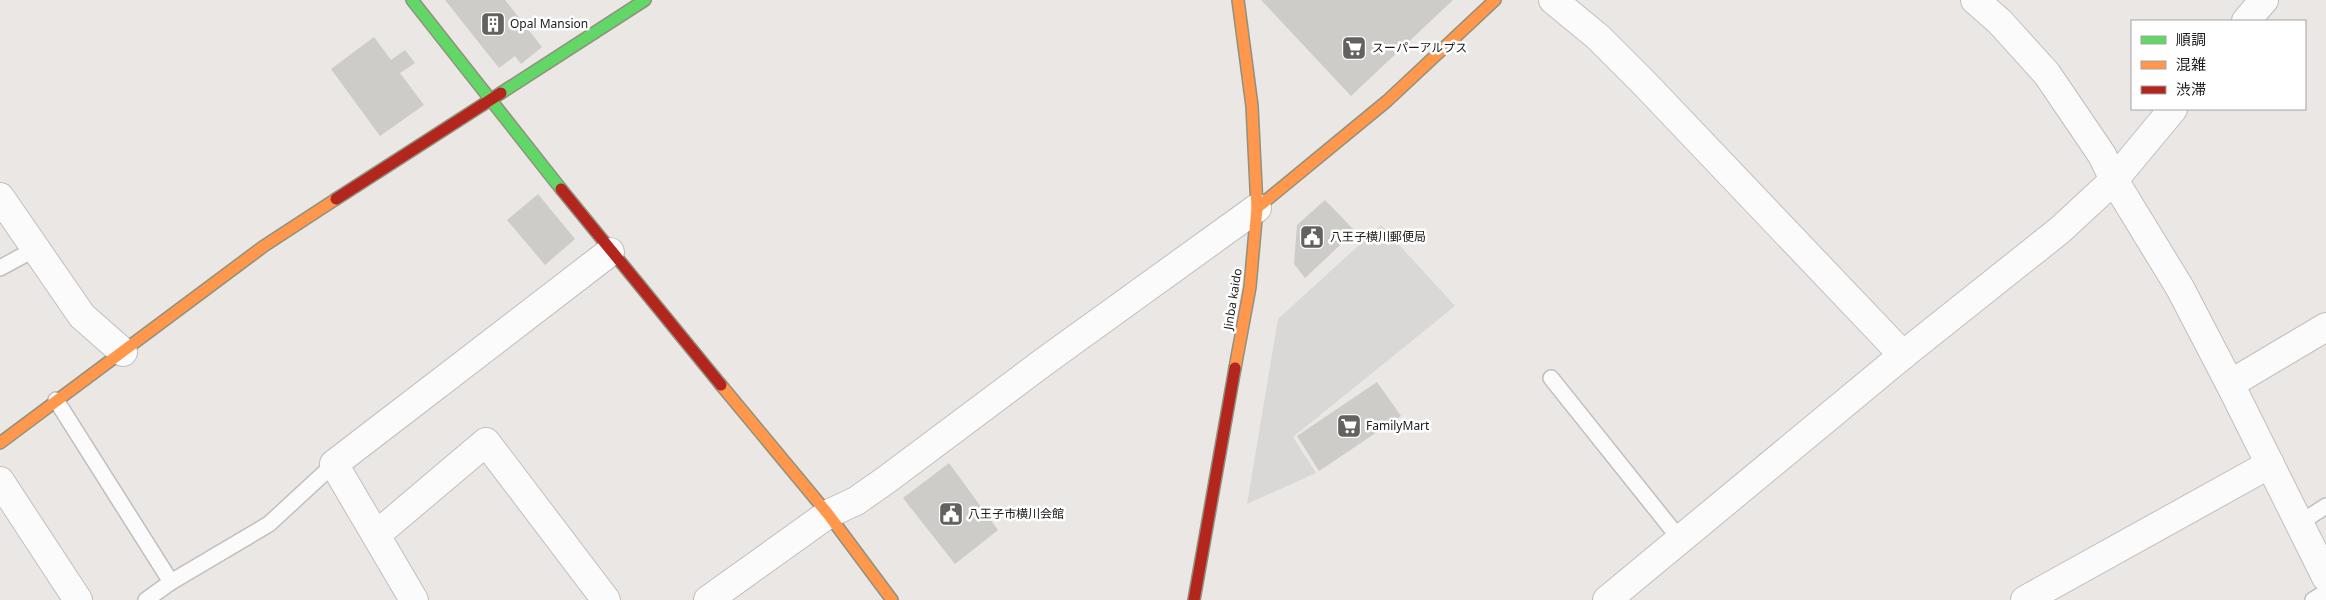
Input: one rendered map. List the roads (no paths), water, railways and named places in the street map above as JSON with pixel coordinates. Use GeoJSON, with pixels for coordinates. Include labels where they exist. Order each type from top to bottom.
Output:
{"type":"FeatureCollection","features":[{"type":"Feature","properties":{"kind":"street"},"geometry":{"type":"LineString","coordinates":[[412,0],[610,252],[828,514],[892,600]]}},
{"type":"Feature","properties":{"kind":"street"},"geometry":{"type":"LineString","coordinates":[[0,443],[264,246],[645,0]]}},
{"type":"Feature","properties":{"kind":"street","name":"Jinba kaido"},"geometry":{"type":"LineString","coordinates":[[1194,600],[1250,287],[1258,208],[1252,106],[1238,0]]}},
{"type":"Feature","properties":{"kind":"street"},"geometry":{"type":"LineString","coordinates":[[708,600],[828,514],[856,501],[886,480],[1045,361],[1258,208],[1386,100],[1495,0]]}},
{"type":"Feature","properties":{"kind":"street"},"geometry":{"type":"LineString","coordinates":[[1553,0],[1598,37],[1644,83],[1903,355]]}},
{"type":"Feature","properties":{"kind":"street"},"geometry":{"type":"LineString","coordinates":[[1975,0],[2000,22],[2047,74],[2102,155],[2114,180],[2180,288],[2326,577]]}},
{"type":"Feature","properties":{"kind":"street"},"geometry":{"type":"LineString","coordinates":[[2247,20],[2264,0]]}},
{"type":"Feature","properties":{"kind":"street"},"geometry":{"type":"LineString","coordinates":[[1607,600],[1679,538],[1903,355],[2060,230],[2114,180],[2172,110]]}},
{"type":"Feature","properties":{"kind":"street"},"geometry":{"type":"LineString","coordinates":[[0,197],[82,316],[123,352]]}},
{"type":"Feature","properties":{"kind":"street"},"geometry":{"type":"LineString","coordinates":[[414,600],[334,464],[610,252]]}},
{"type":"Feature","properties":{"kind":"street"},"geometry":{"type":"LineString","coordinates":[[2230,384],[2326,327]]}},
{"type":"Feature","properties":{"kind":"street"},"geometry":{"type":"LineString","coordinates":[[376,535],[486,442],[606,600]]}},
{"type":"Feature","properties":{"kind":"street"},"geometry":{"type":"LineString","coordinates":[[2025,600],[2270,464]]}},
{"type":"Feature","properties":{"kind":"street"},"geometry":{"type":"LineString","coordinates":[[0,481],[78,600]]}},
{"type":"Feature","properties":{"kind":"lane"},"geometry":{"type":"LineString","coordinates":[[0,268],[35,249]]}},
{"type":"Feature","properties":{"kind":"lane"},"geometry":{"type":"LineString","coordinates":[[1550,378],[1679,538]]}},
{"type":"Feature","properties":{"kind":"lane"},"geometry":{"type":"LineString","coordinates":[[56,400],[171,582]]}},
{"type":"Feature","properties":{"kind":"lane"},"geometry":{"type":"LineString","coordinates":[[146,600],[171,582],[269,524],[334,464]]}},
{"type":"Feature","properties":{"kind":"lane"},"geometry":{"type":"LineString","coordinates":[[2298,524],[2326,506]]}},
{"type":"Feature","properties":{"kind":"lane"},"geometry":{"type":"LineString","coordinates":[[2313,600],[2326,592]]}},
{"type":"Feature","properties":{"kind":"place","name":"Opal Mansion"},"geometry":{"type":"Point","coordinates":[493,24]}},
{"type":"Feature","properties":{"kind":"place","name":"スーパーアルプス"},"geometry":{"type":"Point","coordinates":[1354,48]}},
{"type":"Feature","properties":{"kind":"place","name":"八王子横川郵便局"},"geometry":{"type":"Point","coordinates":[1312,237]}},
{"type":"Feature","properties":{"kind":"place","name":"FamilyMart"},"geometry":{"type":"Point","coordinates":[1349,426]}},
{"type":"Feature","properties":{"kind":"place","name":"八王子市横川会館"},"geometry":{"type":"Point","coordinates":[951,514]}}]}
